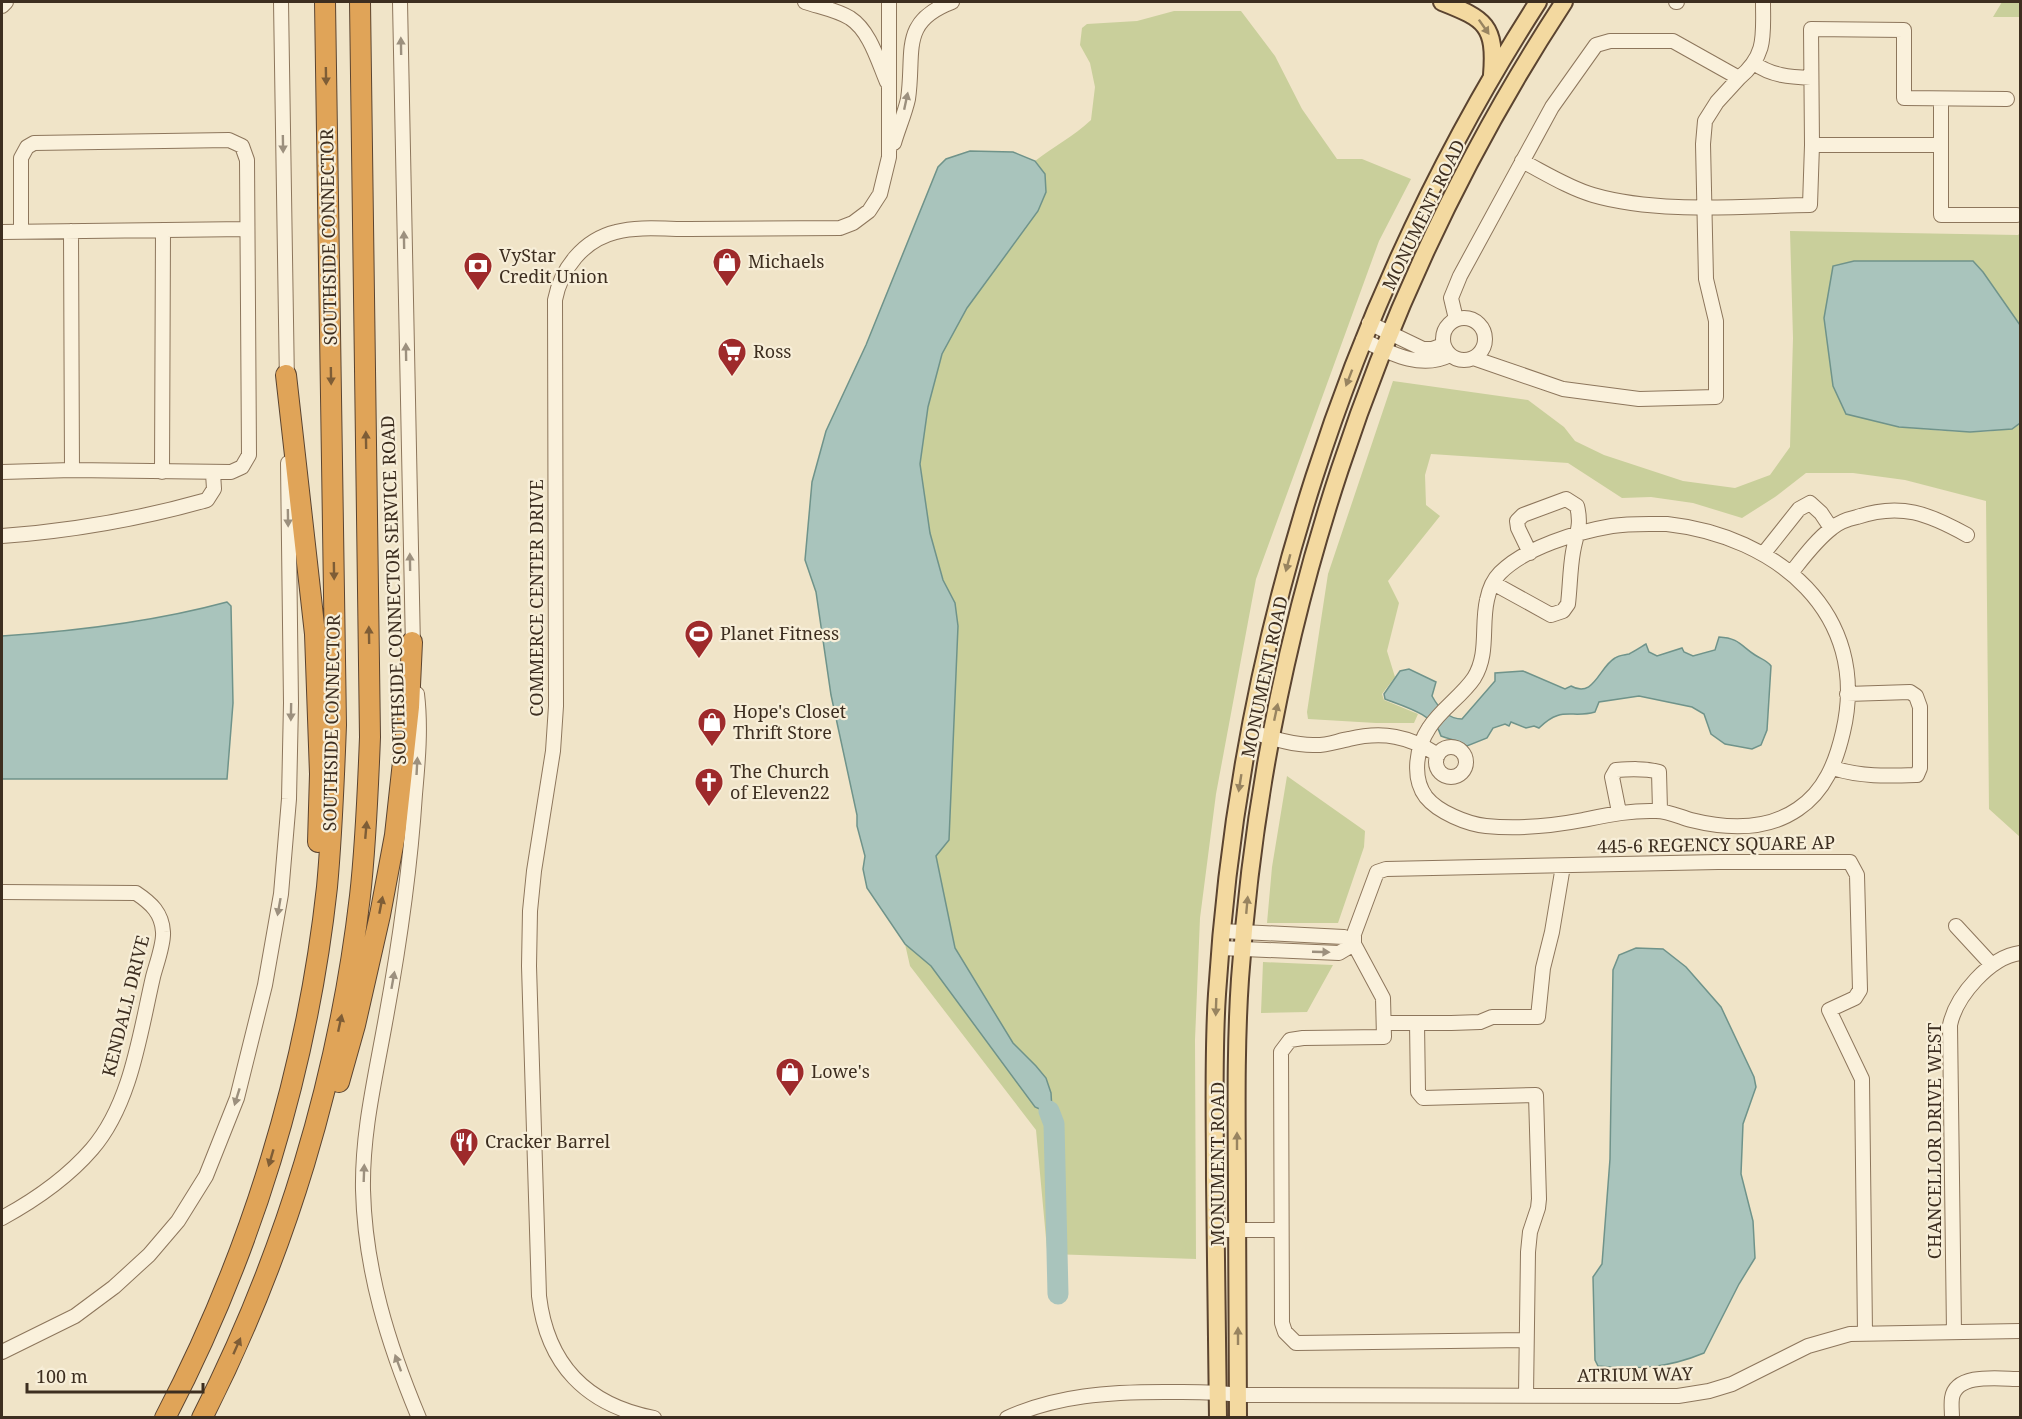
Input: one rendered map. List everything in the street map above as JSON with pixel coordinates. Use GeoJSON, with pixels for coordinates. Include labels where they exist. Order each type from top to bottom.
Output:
{"type":"FeatureCollection","features":[{"type":"Feature","properties":{"kind":"highway","name":"SOUTHSIDE CONNECTOR"},"geometry":{"type":"LineString","coordinates":[[165,1418],[230,1276],[267,1173],[294,1076],[316,964],[327,888],[333,808],[336,713],[325,9]]}},
{"type":"Feature","properties":{"kind":"highway","name":"SOUTHSIDE CONNECTOR"},"geometry":{"type":"LineString","coordinates":[[202,1418],[248,1323],[280,1240],[305,1161],[343,1009],[360,896],[370,737],[360,9]]}},
{"type":"Feature","properties":{"kind":"highway"},"geometry":{"type":"LineString","coordinates":[[281,1124],[313,919],[319,836],[320,774],[315,634],[286,375]]}},
{"type":"Feature","properties":{"kind":"highway"},"geometry":{"type":"LineString","coordinates":[[305,1161],[340,1080],[380,915],[395,835],[402,779],[412,642]]}},
{"type":"Feature","properties":{"kind":"main road"},"geometry":{"type":"LineString","coordinates":[[1442,2],[1473,14],[1486,26],[1493,47],[1492,76]]}},
{"type":"Feature","properties":{"kind":"main road","name":"MONUMENT ROAD"},"geometry":{"type":"LineString","coordinates":[[1218,1418],[1214,1084],[1217,997],[1222,931],[1237,804],[1266,648],[1301,515],[1369,323],[1411,229],[1492,76],[1538,2]]}},
{"type":"Feature","properties":{"kind":"main road","name":"MONUMENT ROAD"},"geometry":{"type":"LineString","coordinates":[[1238,1418],[1238,1028],[1254,848],[1270,737],[1312,559],[1338,473],[1383,350],[1464,174],[1503,100],[1564,2]]}},
{"type":"Feature","properties":{"kind":"street"},"geometry":{"type":"LineString","coordinates":[[2,1352],[75,1316],[114,1287],[149,1255],[178,1221],[206,1176],[237,1098],[265,985],[281,894],[289,799],[291,703],[281,2]]}},
{"type":"Feature","properties":{"kind":"street","name":"SOUTHSIDE CONNECTOR SERVICE ROAD"},"geometry":{"type":"LineString","coordinates":[[400,2],[412,642],[418,704],[418,759],[402,927],[367,1123],[363,1189],[365,1227],[377,1299],[388,1338],[419,1418]]}},
{"type":"Feature","properties":{"kind":"street"},"geometry":{"type":"LineString","coordinates":[[805,2],[839,13],[859,25],[865,33],[889,87]]}},
{"type":"Feature","properties":{"kind":"street","name":"COMMERCE CENTER DRIVE"},"geometry":{"type":"LineString","coordinates":[[654,1418],[640,1416],[598,1397],[570,1374],[548,1337],[541,1317],[539,1296],[529,948],[534,871],[553,752],[556,706],[555,300],[558,286],[574,258],[598,239],[615,232],[648,229],[840,228],[853,223],[869,211],[880,194],[890,157],[889,2]]}},
{"type":"Feature","properties":{"kind":"street"},"geometry":{"type":"LineString","coordinates":[[890,157],[908,100],[912,46],[918,26],[925,16],[936,8],[952,2]]}},
{"type":"Feature","properties":{"kind":"street"},"geometry":{"type":"LineString","coordinates":[[1369,323],[1423,349],[1447,350],[1460,359],[1473,358],[1563,389],[1639,399],[1716,397],[1716,321],[1706,279],[1703,144],[1705,120],[1717,102],[1754,63],[1762,49],[1763,2]]}},
{"type":"Feature","properties":{"kind":"street"},"geometry":{"type":"LineString","coordinates":[[1522,161],[1592,195],[1648,204],[1810,205],[1811,29],[1904,30],[1904,98],[2007,99]]}},
{"type":"Feature","properties":{"kind":"street"},"geometry":{"type":"LineString","coordinates":[[1456,319],[1451,298],[1460,276],[1552,106],[1596,45],[1610,41],[1673,41],[1739,78]]}},
{"type":"Feature","properties":{"kind":"street"},"geometry":{"type":"LineString","coordinates":[[1754,63],[1780,75],[1811,78]]}},
{"type":"Feature","properties":{"kind":"street"},"geometry":{"type":"LineString","coordinates":[[1941,99],[1941,215],[2017,215]]}},
{"type":"Feature","properties":{"kind":"street"},"geometry":{"type":"LineString","coordinates":[[2,472],[72,470],[231,472],[242,467],[249,455],[247,160],[242,146],[229,140],[34,143],[27,147],[21,158],[21,231]]}},
{"type":"Feature","properties":{"kind":"street"},"geometry":{"type":"LineString","coordinates":[[1812,145],[1941,145]]}},
{"type":"Feature","properties":{"kind":"street"},"geometry":{"type":"LineString","coordinates":[[2,231],[247,229]]}},
{"type":"Feature","properties":{"kind":"street"},"geometry":{"type":"LineString","coordinates":[[162,472],[163,230]]}},
{"type":"Feature","properties":{"kind":"street"},"geometry":{"type":"LineString","coordinates":[[71,231],[72,470]]}},
{"type":"Feature","properties":{"kind":"street"},"geometry":{"type":"LineString","coordinates":[[1447,350],[1443,333],[1446,327],[1456,319],[1475,321],[1483,330],[1485,337],[1482,349],[1473,358]]}},
{"type":"Feature","properties":{"kind":"street"},"geometry":{"type":"LineString","coordinates":[[1363,340],[1383,350],[1422,362],[1431,362],[1447,350]]}},
{"type":"Feature","properties":{"kind":"street"},"geometry":{"type":"LineString","coordinates":[[2,536],[34,534],[108,523],[169,511],[207,500],[214,489],[213,473]]}},
{"type":"Feature","properties":{"kind":"street"},"geometry":{"type":"LineString","coordinates":[[1493,583],[1551,615],[1563,611],[1568,604],[1573,553],[1580,519],[1577,506],[1566,499],[1523,515],[1517,521],[1530,553]]}},
{"type":"Feature","properties":{"kind":"street"},"geometry":{"type":"LineString","coordinates":[[1764,553],[1799,509],[1810,503],[1821,513],[1831,528]]}},
{"type":"Feature","properties":{"kind":"street"},"geometry":{"type":"LineString","coordinates":[[1791,573],[1831,528],[1844,521],[1882,510],[1910,510],[1944,522],[1967,535]]}},
{"type":"Feature","properties":{"kind":"street"},"geometry":{"type":"LineString","coordinates":[[1667,524],[1707,530],[1764,553],[1791,573],[1821,607],[1839,636],[1845,660],[1846,719],[1833,768],[1815,794],[1800,808],[1764,824],[1744,827],[1718,825],[1660,810],[1619,812],[1550,825],[1483,826],[1461,819],[1440,808],[1426,796],[1419,782],[1417,761],[1420,743],[1431,725],[1473,680],[1480,665],[1484,646],[1486,604],[1493,583],[1499,573],[1530,553],[1578,533],[1615,526],[1667,524]]}},
{"type":"Feature","properties":{"kind":"street"},"geometry":{"type":"LineString","coordinates":[[1833,768],[1854,775],[1880,777],[1917,775],[1920,768],[1920,707],[1916,696],[1910,692],[1847,694]]}},
{"type":"Feature","properties":{"kind":"street"},"geometry":{"type":"LineString","coordinates":[[1249,731],[1313,745],[1333,744],[1370,735],[1392,736],[1420,743],[1438,755]]}},
{"type":"Feature","properties":{"kind":"street"},"geometry":{"type":"LineString","coordinates":[[1619,812],[1612,777],[1616,770],[1659,772],[1660,810]]}},
{"type":"Feature","properties":{"kind":"street","name":"445-6 REGENCY SQUARE AP"},"geometry":{"type":"LineString","coordinates":[[1354,944],[1354,934],[1377,872],[1386,868],[1850,862],[1857,875],[1860,990],[1855,998],[1829,1010],[1862,1079],[1865,1333]]}},
{"type":"Feature","properties":{"kind":"street"},"geometry":{"type":"LineString","coordinates":[[1526,1340],[1296,1343],[1284,1332],[1280,1230],[1281,1052],[1290,1040],[1303,1038],[1384,1030],[1417,1023],[1480,1022],[1492,1017],[1538,1017],[1543,968],[1552,932],[1563,866]]}},
{"type":"Feature","properties":{"kind":"street","name":"KENDALL DRIVE"},"geometry":{"type":"LineString","coordinates":[[2,892],[136,893],[158,911],[164,933],[136,1050],[118,1107],[93,1148],[59,1181],[29,1203],[2,1218]]}},
{"type":"Feature","properties":{"kind":"street"},"geometry":{"type":"LineString","coordinates":[[1956,926],[1992,965],[2010,954],[2020,952]]}},
{"type":"Feature","properties":{"kind":"street"},"geometry":{"type":"LineString","coordinates":[[1222,931],[1244,942],[1298,952],[1339,953],[1354,944]]}},
{"type":"Feature","properties":{"kind":"street"},"geometry":{"type":"LineString","coordinates":[[1298,952],[1299,936]]}},
{"type":"Feature","properties":{"kind":"street"},"geometry":{"type":"LineString","coordinates":[[1221,948],[1244,942],[1299,936],[1344,937],[1354,944],[1383,998],[1384,1030]]}},
{"type":"Feature","properties":{"kind":"street","name":"CHANCELLOR DRIVE WEST"},"geometry":{"type":"LineString","coordinates":[[1954,1332],[1950,1025],[1957,1004],[1992,965]]}},
{"type":"Feature","properties":{"kind":"street"},"geometry":{"type":"LineString","coordinates":[[1417,1023],[1418,1092],[1423,1098],[1536,1095],[1539,1199],[1530,1233],[1528,1252],[1526,1395]]}},
{"type":"Feature","properties":{"kind":"street"},"geometry":{"type":"LineString","coordinates":[[1216,1230],[1280,1230]]}},
{"type":"Feature","properties":{"kind":"street","name":"ATRIUM WAY"},"geometry":{"type":"LineString","coordinates":[[1007,1418],[1046,1404],[1095,1394],[1127,1392],[1218,1392],[1238,1395],[1678,1396],[1732,1384],[1808,1346],[1842,1336],[1865,1333],[2020,1331]]}},
{"type":"Feature","properties":{"kind":"street"},"geometry":{"type":"LineString","coordinates":[[1952,1418],[1952,1396],[1957,1387],[1966,1381],[2020,1379]]}},
{"type":"Feature","properties":{"kind":"green space"},"geometry":{"type":"Polygon","coordinates":[[[2002,2],[2020,2],[2020,17],[1993,17],[2002,2]]]}},
{"type":"Feature","properties":{"kind":"green space"},"geometry":{"type":"Polygon","coordinates":[[[1174,11],[1241,11],[1275,56],[1302,109],[1337,159],[1362,159],[1411,179],[1379,241],[1256,579],[1216,794],[1200,918],[1195,1040],[1196,1259],[1051,1254],[1047,1249],[1036,1130],[910,966],[905,944],[931,966],[1046,1078],[1013,1043],[955,948],[936,856],[955,603],[943,580],[930,533],[920,464],[928,407],[941,354],[967,308],[1038,211],[1046,192],[1045,174],[1035,161],[1091,120],[1095,87],[1090,63],[1080,45],[1082,28],[1087,24],[1137,21],[1174,11]]]}},
{"type":"Feature","properties":{"kind":"green space"},"geometry":{"type":"Polygon","coordinates":[[[1790,231],[2018,235],[2020,233],[2020,325],[1973,261],[1854,261],[1834,266],[1899,427],[1980,432],[1996,431],[2020,423],[2020,837],[1989,809],[1986,501],[1905,480],[1853,473],[1806,473],[1775,497],[1742,518],[1693,503],[1651,497],[1622,498],[1568,463],[1431,454],[1425,475],[1426,505],[1440,516],[1388,581],[1399,603],[1387,651],[1395,677],[1382,694],[1384,700],[1418,714],[1414,723],[1308,719],[1307,712],[1328,574],[1393,381],[1528,400],[1564,427],[1575,441],[1604,455],[1683,481],[1735,488],[1770,475],[1790,447],[1793,338],[1790,231]]]}},
{"type":"Feature","properties":{"kind":"green space"},"geometry":{"type":"Polygon","coordinates":[[[1287,776],[1365,831],[1364,847],[1338,923],[1267,923],[1272,867],[1287,776]]]}},
{"type":"Feature","properties":{"kind":"green space"},"geometry":{"type":"Polygon","coordinates":[[[1263,962],[1333,965],[1307,1012],[1261,1013],[1263,962]]]}},
{"type":"Feature","properties":{"kind":"water"},"geometry":{"type":"Polygon","coordinates":[[[970,151],[1013,152],[1035,161],[1045,174],[1046,192],[1038,211],[967,308],[942,354],[928,407],[920,464],[930,533],[943,580],[955,603],[958,626],[949,840],[936,856],[955,948],[1013,1043],[1046,1078],[1051,1093],[1052,1110],[1046,1112],[1035,1107],[931,966],[905,944],[867,888],[863,869],[865,856],[831,695],[816,592],[805,560],[812,482],[826,431],[866,345],[938,167],[946,159],[970,151]]]}},
{"type":"Feature","properties":{"kind":"water"},"geometry":{"type":"Polygon","coordinates":[[[1854,261],[1973,261],[2020,325],[2020,423],[2012,429],[1970,432],[1899,427],[1846,414],[1833,386],[1824,318],[1833,266],[1854,261]]]}},
{"type":"Feature","properties":{"kind":"water"},"geometry":{"type":"Polygon","coordinates":[[[227,602],[231,606],[233,703],[227,779],[2,779],[2,636],[115,625],[227,602]]]}},
{"type":"Feature","properties":{"kind":"water"},"geometry":{"type":"Polygon","coordinates":[[[1719,637],[1735,641],[1771,666],[1767,730],[1761,745],[1752,749],[1725,744],[1711,734],[1704,714],[1692,707],[1639,696],[1599,702],[1595,712],[1560,715],[1539,728],[1534,726],[1526,728],[1511,722],[1509,726],[1505,724],[1493,728],[1487,738],[1467,746],[1441,736],[1433,722],[1409,708],[1385,699],[1384,694],[1400,671],[1409,669],[1436,682],[1432,696],[1437,704],[1448,715],[1462,719],[1495,681],[1495,673],[1523,671],[1565,689],[1571,686],[1579,689],[1591,685],[1609,662],[1646,644],[1649,652],[1657,656],[1682,648],[1684,652],[1693,656],[1715,650],[1719,637]]]}},
{"type":"Feature","properties":{"kind":"water"},"geometry":{"type":"Polygon","coordinates":[[[1636,948],[1663,949],[1686,967],[1721,1007],[1754,1077],[1756,1087],[1743,1124],[1741,1174],[1753,1221],[1755,1258],[1704,1353],[1665,1365],[1626,1368],[1598,1366],[1595,1360],[1593,1277],[1602,1264],[1610,1159],[1613,970],[1619,955],[1636,948]]]}},
{"type":"Feature","properties":{"kind":"waterway"},"geometry":{"type":"LineString","coordinates":[[1049,1111],[1054,1124],[1058,1294]]}},
{"type":"Feature","properties":{"kind":"place","name":"Michaels"},"geometry":{"type":"Point","coordinates":[727,288]}},
{"type":"Feature","properties":{"kind":"place","name":"VyStar Credit Union"},"geometry":{"type":"Point","coordinates":[478,292]}},
{"type":"Feature","properties":{"kind":"place","name":"Ross"},"geometry":{"type":"Point","coordinates":[732,378]}},
{"type":"Feature","properties":{"kind":"place","name":"Planet Fitness"},"geometry":{"type":"Point","coordinates":[699,660]}},
{"type":"Feature","properties":{"kind":"place","name":"Hope's Closet Thrift Store"},"geometry":{"type":"Point","coordinates":[712,748]}},
{"type":"Feature","properties":{"kind":"place","name":"The Church of Eleven22"},"geometry":{"type":"Point","coordinates":[709,808]}},
{"type":"Feature","properties":{"kind":"place","name":"Lowe's"},"geometry":{"type":"Point","coordinates":[790,1098]}},
{"type":"Feature","properties":{"kind":"place","name":"Cracker Barrel"},"geometry":{"type":"Point","coordinates":[464,1168]}}]}
